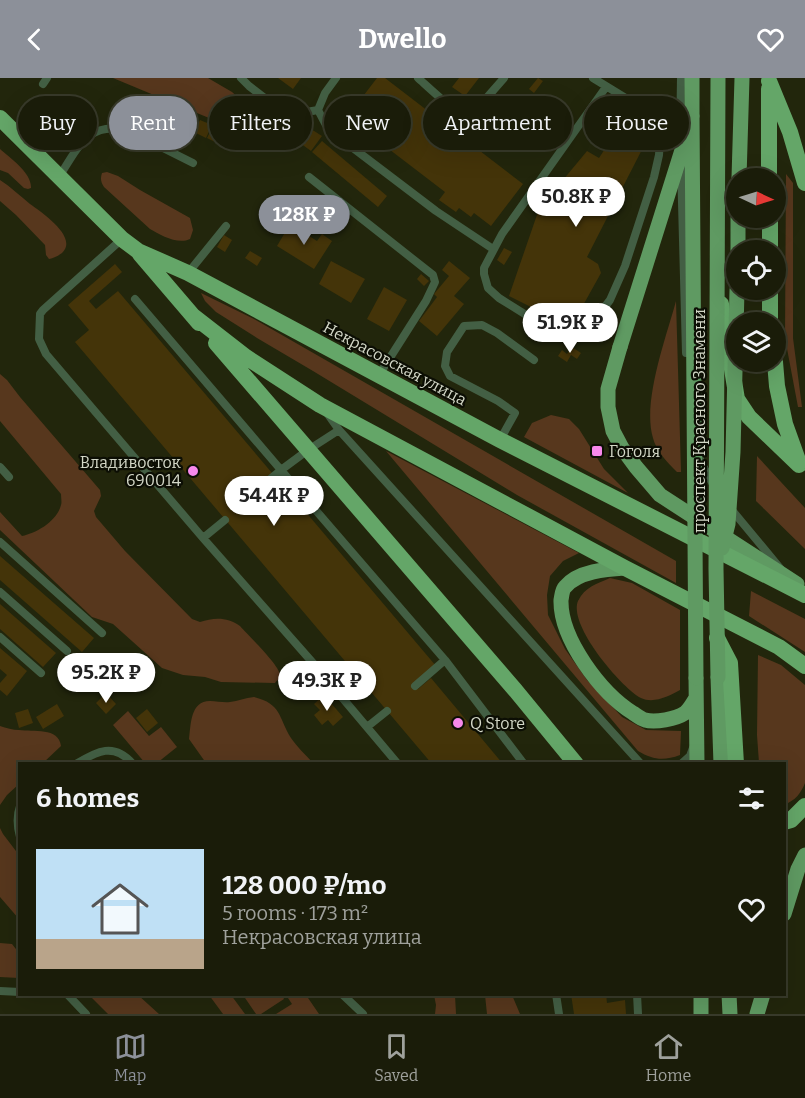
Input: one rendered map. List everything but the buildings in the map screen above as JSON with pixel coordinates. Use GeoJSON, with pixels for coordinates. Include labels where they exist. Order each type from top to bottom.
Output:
{"type":"FeatureCollection","features":[{"type":"Feature","properties":{"kind":"highway"},"geometry":{"type":"LineString","coordinates":[[713,78],[715,270],[737,399],[749,417],[802,470]]}},
{"type":"Feature","properties":{"kind":"highway"},"geometry":{"type":"LineString","coordinates":[[769,79],[769,168]]}},
{"type":"Feature","properties":{"kind":"highway"},"geometry":{"type":"LineString","coordinates":[[769,79],[790,132],[805,183]]}},
{"type":"Feature","properties":{"kind":"highway","name":"Некрасовская улица"},"geometry":{"type":"LineString","coordinates":[[0,118],[122,239],[138,251],[188,273],[500,440],[805,595]]}},
{"type":"Feature","properties":{"kind":"highway"},"geometry":{"type":"LineString","coordinates":[[138,251],[574,762]]}},
{"type":"Feature","properties":{"kind":"highway"},"geometry":{"type":"LineString","coordinates":[[192,315],[246,357],[320,405],[779,647],[805,666]]}},
{"type":"Feature","properties":{"kind":"highway"},"geometry":{"type":"LineString","coordinates":[[775,372],[785,424],[802,470]]}},
{"type":"Feature","properties":{"kind":"highway"},"geometry":{"type":"LineString","coordinates":[[717,638],[730,663],[724,678],[736,762]]}},
{"type":"Feature","properties":{"kind":"highway"},"geometry":{"type":"LineString","coordinates":[[786,821],[791,820],[805,806]]}},
{"type":"Feature","properties":{"kind":"main road","name":"проспект Красного Знамени"},"geometry":{"type":"LineString","coordinates":[[693,78],[697,762]]}},
{"type":"Feature","properties":{"kind":"main road","name":"проспект Красного Знамени"},"geometry":{"type":"LineString","coordinates":[[717,638],[718,78]]}},
{"type":"Feature","properties":{"kind":"main road"},"geometry":{"type":"LineString","coordinates":[[739,168],[742,78]]}},
{"type":"Feature","properties":{"kind":"main road"},"geometry":{"type":"LineString","coordinates":[[692,116],[620,346],[608,389],[608,407],[614,431],[622,448],[660,495],[805,590]]}},
{"type":"Feature","properties":{"kind":"main road"},"geometry":{"type":"LineString","coordinates":[[716,568],[728,524],[733,452],[737,300]]}},
{"type":"Feature","properties":{"kind":"main road"},"geometry":{"type":"LineString","coordinates":[[626,568],[604,569],[579,577],[564,587],[561,608],[563,621],[576,651],[593,677],[622,706],[645,720],[667,720],[686,712],[696,698]]}},
{"type":"Feature","properties":{"kind":"main road"},"geometry":{"type":"LineString","coordinates":[[721,762],[724,678]]}},
{"type":"Feature","properties":{"kind":"main road"},"geometry":{"type":"LineString","coordinates":[[786,908],[798,869],[805,855]]}},
{"type":"Feature","properties":{"kind":"main road"},"geometry":{"type":"LineString","coordinates":[[701,996],[701,1014]]}},
{"type":"Feature","properties":{"kind":"main road"},"geometry":{"type":"LineString","coordinates":[[729,996],[730,1014]]}},
{"type":"Feature","properties":{"kind":"main road"},"geometry":{"type":"LineString","coordinates":[[757,1014],[762,996]]}},
{"type":"Feature","properties":{"kind":"lane"},"geometry":{"type":"LineString","coordinates":[[242,78],[249,86],[284,112],[295,114],[318,110]]}},
{"type":"Feature","properties":{"kind":"lane"},"geometry":{"type":"LineString","coordinates":[[318,110],[325,93],[336,78]]}},
{"type":"Feature","properties":{"kind":"lane"},"geometry":{"type":"LineString","coordinates":[[418,78],[429,83],[460,113],[476,110],[504,78]]}},
{"type":"Feature","properties":{"kind":"lane"},"geometry":{"type":"LineString","coordinates":[[593,78],[650,113],[660,139],[659,156],[625,266],[610,300],[580,336],[569,340],[506,303],[488,288],[484,268],[514,216],[606,87]]}},
{"type":"Feature","properties":{"kind":"lane"},"geometry":{"type":"LineString","coordinates":[[681,78],[680,123],[689,418],[694,445],[703,466],[729,508],[790,580]]}},
{"type":"Feature","properties":{"kind":"lane"},"geometry":{"type":"LineString","coordinates":[[318,110],[328,129],[436,211],[493,249]]}},
{"type":"Feature","properties":{"kind":"lane"},"geometry":{"type":"LineString","coordinates":[[59,177],[76,149],[95,131],[105,128],[126,130],[193,163]]}},
{"type":"Feature","properties":{"kind":"lane"},"geometry":{"type":"LineString","coordinates":[[309,177],[433,275],[435,282],[426,301],[379,375]]}},
{"type":"Feature","properties":{"kind":"lane"},"geometry":{"type":"LineString","coordinates":[[188,273],[226,226]]}},
{"type":"Feature","properties":{"kind":"lane"},"geometry":{"type":"LineString","coordinates":[[122,239],[44,307],[40,314],[39,339],[46,354],[397,762]]}},
{"type":"Feature","properties":{"kind":"lane"},"geometry":{"type":"LineString","coordinates":[[135,299],[445,660],[523,762]]}},
{"type":"Feature","properties":{"kind":"lane"},"geometry":{"type":"LineString","coordinates":[[500,440],[514,413],[498,401],[450,376],[445,366],[447,352],[464,326],[482,325],[534,360]]}},
{"type":"Feature","properties":{"kind":"lane"},"geometry":{"type":"LineString","coordinates":[[320,405],[339,430],[639,762]]}},
{"type":"Feature","properties":{"kind":"lane"},"geometry":{"type":"LineString","coordinates":[[252,494],[308,450],[339,430]]}},
{"type":"Feature","properties":{"kind":"lane"},"geometry":{"type":"LineString","coordinates":[[0,467],[9,477]]}},
{"type":"Feature","properties":{"kind":"lane"},"geometry":{"type":"LineString","coordinates":[[203,538],[225,520]]}},
{"type":"Feature","properties":{"kind":"lane"},"geometry":{"type":"LineString","coordinates":[[0,542],[102,633]]}},
{"type":"Feature","properties":{"kind":"lane"},"geometry":{"type":"LineString","coordinates":[[0,592],[67,651]]}},
{"type":"Feature","properties":{"kind":"lane"},"geometry":{"type":"LineString","coordinates":[[0,637],[41,673]]}},
{"type":"Feature","properties":{"kind":"lane"},"geometry":{"type":"LineString","coordinates":[[416,686],[445,660]]}},
{"type":"Feature","properties":{"kind":"lane"},"geometry":{"type":"LineString","coordinates":[[367,727],[387,711]]}},
{"type":"Feature","properties":{"kind":"lane"},"geometry":{"type":"LineString","coordinates":[[683,762],[690,756],[697,739]]}},
{"type":"Feature","properties":{"kind":"lane"},"geometry":{"type":"LineString","coordinates":[[79,762],[89,756],[112,750],[121,753],[131,762]]}},
{"type":"Feature","properties":{"kind":"lane"},"geometry":{"type":"LineString","coordinates":[[18,812],[16,817],[18,827]]}},
{"type":"Feature","properties":{"kind":"lane"},"geometry":{"type":"LineString","coordinates":[[0,991],[18,992]]}},
{"type":"Feature","properties":{"kind":"lane"},"geometry":{"type":"LineString","coordinates":[[68,996],[79,1010],[86,1014]]}},
{"type":"Feature","properties":{"kind":"lane"},"geometry":{"type":"LineString","coordinates":[[344,996],[363,1014]]}},
{"type":"Feature","properties":{"kind":"lane"},"geometry":{"type":"LineString","coordinates":[[556,996],[560,1014]]}},
{"type":"Feature","properties":{"kind":"lane"},"geometry":{"type":"LineString","coordinates":[[637,996],[638,1014]]}},
{"type":"Feature","properties":{"kind":"shaded area"},"geometry":{"type":"Polygon","coordinates":[[[113,78],[208,78],[236,96],[209,96],[209,118],[197,113],[197,96],[156,96],[113,78]]]}},
{"type":"Feature","properties":{"kind":"shaded area"},"geometry":{"type":"Polygon","coordinates":[[[0,149],[24,171],[31,188],[24,188],[8,173],[0,170],[0,149]]]}},
{"type":"Feature","properties":{"kind":"shaded area"},"geometry":{"type":"Polygon","coordinates":[[[107,172],[118,176],[190,218],[193,230],[190,239],[175,240],[150,229],[104,187],[101,175],[107,172]]]}},
{"type":"Feature","properties":{"kind":"shaded area"},"geometry":{"type":"Polygon","coordinates":[[[786,174],[793,183],[793,338],[802,407],[798,407],[786,343],[786,174]]]}},
{"type":"Feature","properties":{"kind":"shaded area"},"geometry":{"type":"Polygon","coordinates":[[[0,180],[42,213],[62,233],[66,240],[66,247],[62,253],[49,259],[45,245],[0,201],[0,180]]]}},
{"type":"Feature","properties":{"kind":"shaded area"},"geometry":{"type":"Polygon","coordinates":[[[201,293],[254,319],[676,561],[676,583],[517,495],[257,338],[216,312],[205,301],[201,293]]]}},
{"type":"Feature","properties":{"kind":"shaded area"},"geometry":{"type":"Polygon","coordinates":[[[676,301],[681,472],[677,472],[660,452],[653,438],[650,423],[653,389],[661,351],[676,301]]]}},
{"type":"Feature","properties":{"kind":"shaded area"},"geometry":{"type":"Polygon","coordinates":[[[0,374],[100,490],[101,496],[94,511],[96,517],[125,551],[192,619],[200,622],[210,619],[226,619],[240,626],[279,671],[280,676],[275,683],[221,682],[205,677],[183,675],[162,668],[113,624],[92,617],[0,530],[0,512],[22,536],[40,529],[59,511],[61,494],[0,421],[0,374]]]}},
{"type":"Feature","properties":{"kind":"shaded area"},"geometry":{"type":"Polygon","coordinates":[[[551,415],[569,419],[579,429],[604,469],[628,493],[524,437],[532,423],[551,415]]]}},
{"type":"Feature","properties":{"kind":"shaded area"},"geometry":{"type":"Polygon","coordinates":[[[386,451],[579,553],[563,561],[550,576],[547,595],[548,615],[565,649],[587,680],[622,717],[646,730],[681,731],[680,755],[659,759],[638,751],[386,451]]]}},
{"type":"Feature","properties":{"kind":"shaded area"},"geometry":{"type":"Polygon","coordinates":[[[757,456],[805,508],[805,549],[756,501],[757,456]]]}},
{"type":"Feature","properties":{"kind":"shaded area"},"geometry":{"type":"Polygon","coordinates":[[[610,578],[632,583],[680,610],[680,690],[656,700],[641,698],[621,682],[588,639],[577,612],[578,601],[588,589],[610,578]]]}},
{"type":"Feature","properties":{"kind":"shaded area"},"geometry":{"type":"Polygon","coordinates":[[[751,591],[805,619],[805,652],[749,616],[751,591]]]}},
{"type":"Feature","properties":{"kind":"shaded area"},"geometry":{"type":"Polygon","coordinates":[[[758,655],[781,665],[805,685],[805,783],[792,801],[786,804],[786,762],[759,762],[758,655]]]}},
{"type":"Feature","properties":{"kind":"shaded area"},"geometry":{"type":"Polygon","coordinates":[[[254,697],[270,703],[278,712],[291,738],[312,762],[205,762],[189,739],[195,709],[203,702],[228,702],[254,697]]]}},
{"type":"Feature","properties":{"kind":"shaded area"},"geometry":{"type":"Polygon","coordinates":[[[128,711],[149,736],[161,727],[177,747],[158,762],[144,762],[113,725],[128,711]]]}},
{"type":"Feature","properties":{"kind":"shaded area"},"geometry":{"type":"Polygon","coordinates":[[[0,726],[14,730],[51,733],[56,736],[61,746],[44,762],[18,762],[18,785],[0,805],[0,726]]]}},
{"type":"Feature","properties":{"kind":"shaded area"},"geometry":{"type":"Polygon","coordinates":[[[0,828],[18,854],[18,918],[0,897],[0,828]]]}},
{"type":"Feature","properties":{"kind":"shaded area"},"geometry":{"type":"Polygon","coordinates":[[[0,943],[12,944],[18,952],[18,978],[0,977],[0,943]]]}},
{"type":"Feature","properties":{"kind":"shaded area"},"geometry":{"type":"Polygon","coordinates":[[[90,996],[139,996],[159,1014],[108,1014],[90,996]]]}},
{"type":"Feature","properties":{"kind":"shaded area"},"geometry":{"type":"Polygon","coordinates":[[[210,996],[232,996],[245,1014],[223,1014],[210,996]]]}},
{"type":"Feature","properties":{"kind":"shaded area"},"geometry":{"type":"Polygon","coordinates":[[[244,996],[282,996],[284,999],[261,1014],[256,1014],[244,996]]]}},
{"type":"Feature","properties":{"kind":"shaded area"},"geometry":{"type":"Polygon","coordinates":[[[287,996],[307,996],[319,1014],[276,1014],[292,1004],[287,996]]]}},
{"type":"Feature","properties":{"kind":"shaded area"},"geometry":{"type":"Polygon","coordinates":[[[434,996],[455,996],[456,1014],[435,1014],[434,996]]]}},
{"type":"Feature","properties":{"kind":"shaded area"},"geometry":{"type":"Polygon","coordinates":[[[485,996],[512,996],[520,1014],[487,1014],[485,996]]]}},
{"type":"Feature","properties":{"kind":"place","name":"Гоголя"},"geometry":{"type":"Point","coordinates":[597,451]}},
{"type":"Feature","properties":{"kind":"place","name":"Владивосток 690014"},"geometry":{"type":"Point","coordinates":[193,471]}},
{"type":"Feature","properties":{"kind":"place","name":"Q Store"},"geometry":{"type":"Point","coordinates":[458,723]}}]}
